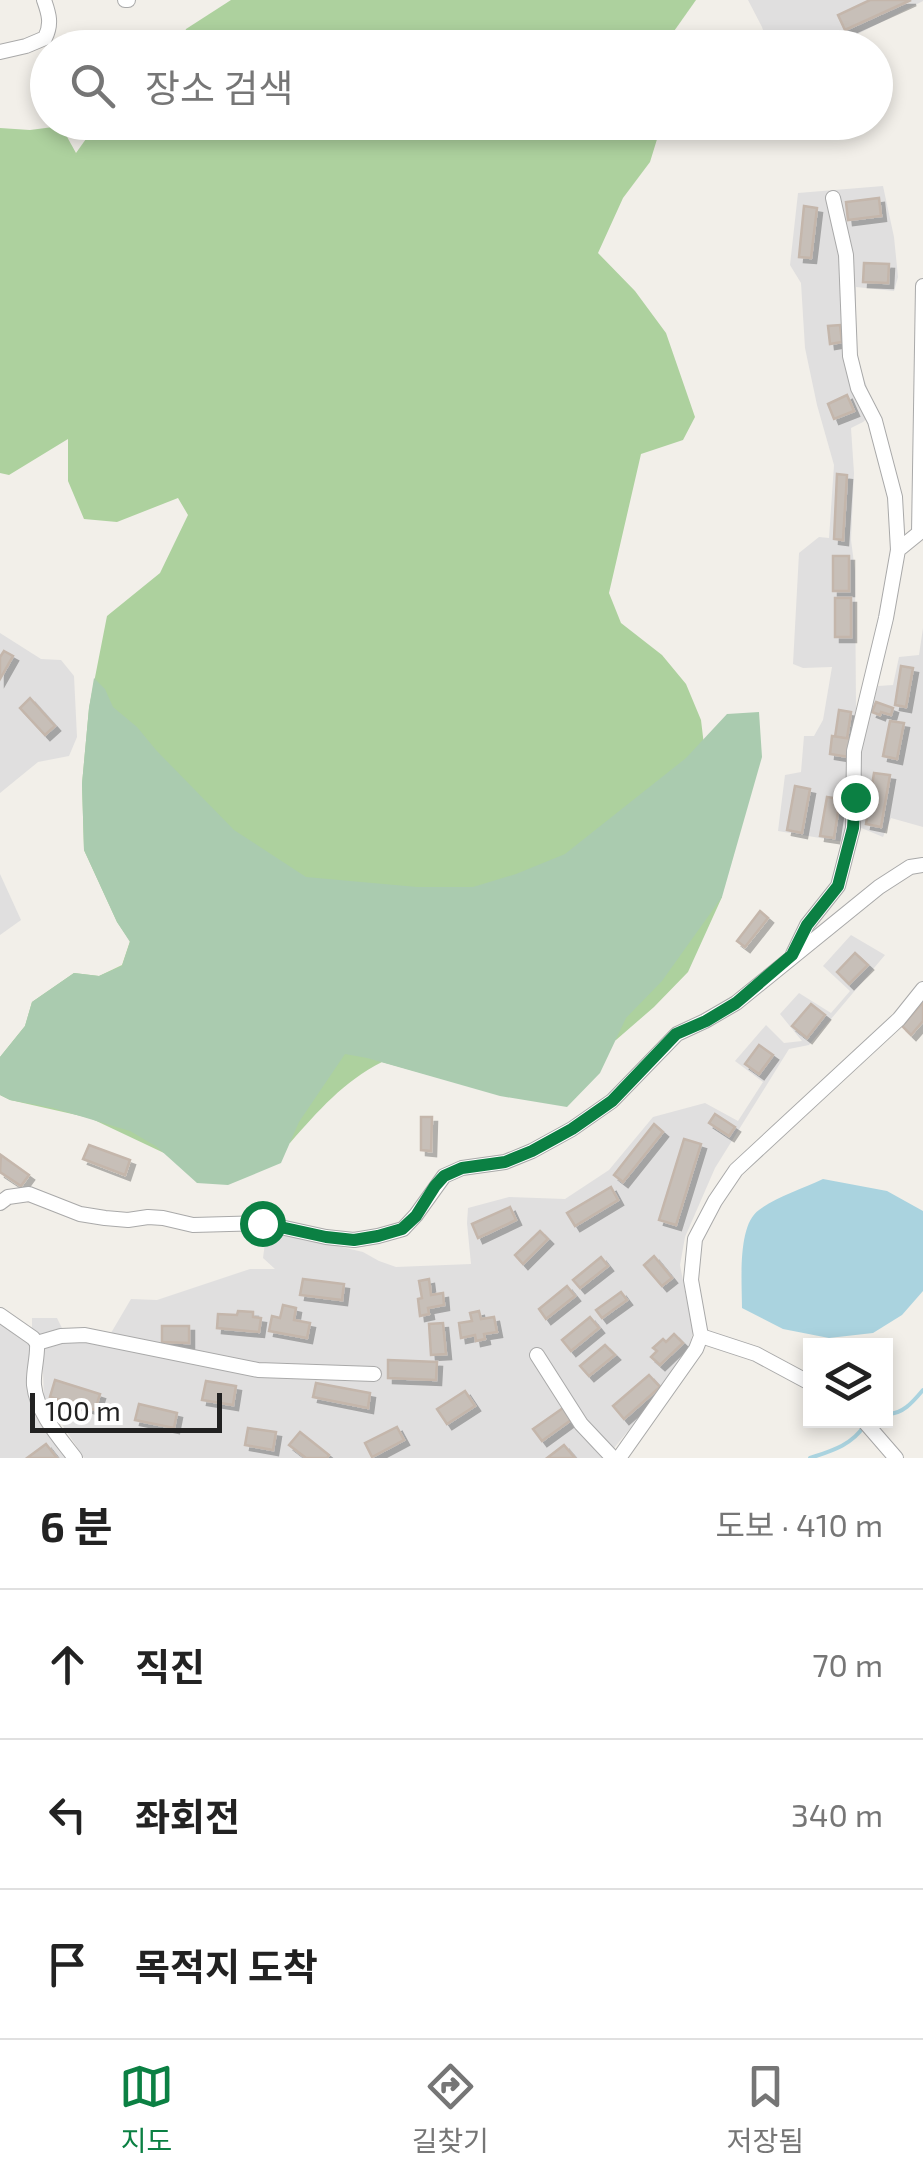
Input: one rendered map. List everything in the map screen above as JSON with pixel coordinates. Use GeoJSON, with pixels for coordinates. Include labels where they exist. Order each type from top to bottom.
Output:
{"type":"FeatureCollection","features":[{"type":"Feature","properties":{"kind":"street"},"geometry":{"type":"LineString","coordinates":[[44,0],[49,30]]}},
{"type":"Feature","properties":{"kind":"street"},"geometry":{"type":"LineString","coordinates":[[0,52],[30,44]]}},
{"type":"Feature","properties":{"kind":"street"},"geometry":{"type":"LineString","coordinates":[[792,955],[807,925],[838,886],[853,828],[854,751],[898,550],[895,497],[875,421],[858,388],[850,356],[846,255],[833,198]]}},
{"type":"Feature","properties":{"kind":"street"},"geometry":{"type":"LineString","coordinates":[[898,550],[919,533],[923,286]]}},
{"type":"Feature","properties":{"kind":"street"},"geometry":{"type":"LineString","coordinates":[[0,1203],[8,1197],[29,1194],[80,1214],[105,1218],[163,1218],[206,1225],[262,1223],[354,1240],[402,1229],[444,1176],[462,1168],[505,1162],[572,1129],[612,1101],[676,1034],[736,1003],[879,888],[910,868],[923,865]]}},
{"type":"Feature","properties":{"kind":"street"},"geometry":{"type":"LineString","coordinates":[[537,1355],[581,1424],[616,1458],[696,1349],[701,1336],[692,1280],[694,1253],[696,1239],[715,1201],[736,1170],[899,1019],[923,989]]}},
{"type":"Feature","properties":{"kind":"street"},"geometry":{"type":"LineString","coordinates":[[0,1315],[37,1343]]}},
{"type":"Feature","properties":{"kind":"street"},"geometry":{"type":"LineString","coordinates":[[37,1343],[60,1336],[85,1335],[258,1370],[374,1374]]}},
{"type":"Feature","properties":{"kind":"street"},"geometry":{"type":"LineString","coordinates":[[701,1336],[756,1354],[803,1379]]}},
{"type":"Feature","properties":{"kind":"street"},"geometry":{"type":"LineString","coordinates":[[37,1343],[37,1397],[49,1424],[75,1458]]}},
{"type":"Feature","properties":{"kind":"street"},"geometry":{"type":"LineString","coordinates":[[869,1428],[891,1456]]}},
{"type":"Feature","properties":{"kind":"shaded area"},"geometry":{"type":"Polygon","coordinates":[[[748,0],[923,0],[866,30],[762,27],[748,0]]]}},
{"type":"Feature","properties":{"kind":"shaded area"},"geometry":{"type":"Polygon","coordinates":[[[883,186],[898,277],[894,291],[856,287],[856,355],[875,411],[851,428],[856,709],[844,842],[778,831],[785,775],[801,772],[804,736],[814,736],[823,720],[832,667],[803,668],[793,664],[799,553],[819,537],[829,538],[834,465],[805,348],[801,283],[790,265],[798,193],[883,186]]]}},
{"type":"Feature","properties":{"kind":"shaded area"},"geometry":{"type":"Polygon","coordinates":[[[923,628],[923,827],[891,818],[883,837],[859,827],[859,749],[878,686],[893,685],[899,657],[919,655],[923,628]]]}},
{"type":"Feature","properties":{"kind":"shaded area"},"geometry":{"type":"Polygon","coordinates":[[[0,633],[41,659],[61,660],[74,676],[77,737],[69,756],[38,762],[0,793],[0,633]]]}},
{"type":"Feature","properties":{"kind":"shaded area"},"geometry":{"type":"Polygon","coordinates":[[[0,874],[21,920],[0,935],[0,874]]]}},
{"type":"Feature","properties":{"kind":"shaded area"},"geometry":{"type":"Polygon","coordinates":[[[851,935],[885,955],[809,1045],[789,1049],[715,1168],[685,1237],[680,1265],[693,1332],[689,1347],[662,1389],[606,1458],[84,1458],[44,1397],[42,1347],[32,1329],[32,1318],[57,1318],[63,1330],[111,1333],[131,1299],[157,1300],[250,1269],[275,1269],[263,1258],[270,1230],[363,1252],[396,1267],[471,1264],[468,1208],[509,1197],[565,1199],[609,1170],[653,1117],[705,1103],[738,1121],[763,1082],[735,1061],[766,1025],[784,1043],[802,1041],[780,1014],[799,993],[831,1013],[850,991],[823,966],[851,935]]]}},
{"type":"Feature","properties":{"kind":"shaded area"},"geometry":{"type":"Polygon","coordinates":[[[0,1324],[32,1347],[30,1382],[67,1458],[0,1458],[0,1324]]]}},
{"type":"Feature","properties":{"kind":"green space"},"geometry":{"type":"Polygon","coordinates":[[[231,0],[696,0],[675,30],[186,29],[231,0]]]}},
{"type":"Feature","properties":{"kind":"green space"},"geometry":{"type":"Polygon","coordinates":[[[0,128],[30,130],[30,140],[69,140],[76,153],[85,140],[657,140],[650,162],[623,198],[598,253],[635,291],[666,333],[695,417],[683,440],[641,454],[609,593],[621,623],[662,655],[686,684],[701,720],[722,897],[688,972],[616,1040],[447,1080],[382,1062],[343,1088],[290,1143],[164,1153],[90,1118],[0,1095],[0,1057],[25,1026],[32,1002],[74,973],[99,976],[122,965],[130,941],[117,922],[84,850],[82,784],[89,708],[107,616],[160,573],[188,515],[178,498],[117,522],[84,519],[68,481],[68,439],[9,475],[0,473],[0,128]]]}},
{"type":"Feature","properties":{"kind":"green space"},"geometry":{"type":"Polygon","coordinates":[[[94,678],[105,689],[113,707],[137,727],[234,830],[306,877],[417,887],[473,887],[565,854],[686,758],[727,714],[759,712],[762,757],[722,897],[662,981],[626,1018],[600,1073],[567,1107],[500,1096],[345,1054],[299,1122],[281,1163],[228,1185],[197,1183],[157,1147],[130,1131],[0,1095],[0,1057],[25,1026],[32,1002],[74,973],[99,976],[122,966],[130,942],[84,850],[82,784],[94,678]]]}},
{"type":"Feature","properties":{"kind":"water"},"geometry":{"type":"Polygon","coordinates":[[[823,1179],[887,1191],[923,1211],[923,1291],[902,1315],[873,1333],[829,1338],[783,1329],[742,1308],[742,1255],[747,1228],[759,1210],[823,1179]]]}},
{"type":"Feature","properties":{"kind":"building"},"geometry":{"type":"Polygon","coordinates":[[[870,0],[911,0],[845,30],[838,15],[870,0]]]}},
{"type":"Feature","properties":{"kind":"building"},"geometry":{"type":"Polygon","coordinates":[[[879,198],[881,216],[848,220],[846,202],[879,198]]]}},
{"type":"Feature","properties":{"kind":"building"},"geometry":{"type":"Polygon","coordinates":[[[804,206],[817,208],[811,258],[799,257],[804,206]]]}},
{"type":"Feature","properties":{"kind":"building"},"geometry":{"type":"Polygon","coordinates":[[[864,263],[889,264],[888,283],[863,282],[864,263]]]}},
{"type":"Feature","properties":{"kind":"building"},"geometry":{"type":"Polygon","coordinates":[[[840,325],[842,342],[830,344],[828,326],[840,325]]]}},
{"type":"Feature","properties":{"kind":"building"},"geometry":{"type":"Polygon","coordinates":[[[847,395],[854,411],[834,419],[828,404],[847,395]]]}},
{"type":"Feature","properties":{"kind":"building"},"geometry":{"type":"Polygon","coordinates":[[[837,474],[847,475],[843,540],[834,539],[837,474]]]}},
{"type":"Feature","properties":{"kind":"building"},"geometry":{"type":"Polygon","coordinates":[[[833,556],[849,556],[849,591],[833,591],[833,556]]]}},
{"type":"Feature","properties":{"kind":"building"},"geometry":{"type":"Polygon","coordinates":[[[835,598],[851,598],[851,637],[835,637],[835,598]]]}},
{"type":"Feature","properties":{"kind":"building"},"geometry":{"type":"Polygon","coordinates":[[[4,651],[13,656],[0,679],[0,657],[4,651]]]}},
{"type":"Feature","properties":{"kind":"building"},"geometry":{"type":"Polygon","coordinates":[[[901,666],[913,668],[906,707],[895,705],[901,666]]]}},
{"type":"Feature","properties":{"kind":"building"},"geometry":{"type":"Polygon","coordinates":[[[30,698],[55,726],[45,735],[20,708],[30,698]]]}},
{"type":"Feature","properties":{"kind":"building"},"geometry":{"type":"Polygon","coordinates":[[[876,702],[893,708],[891,715],[872,712],[876,702]]]}},
{"type":"Feature","properties":{"kind":"building"},"geometry":{"type":"Polygon","coordinates":[[[839,710],[851,712],[847,739],[835,737],[839,710]]]}},
{"type":"Feature","properties":{"kind":"building"},"geometry":{"type":"Polygon","coordinates":[[[890,721],[904,723],[897,759],[883,756],[890,721]]]}},
{"type":"Feature","properties":{"kind":"building"},"geometry":{"type":"Polygon","coordinates":[[[832,736],[852,739],[849,757],[830,754],[832,736]]]}},
{"type":"Feature","properties":{"kind":"building"},"geometry":{"type":"Polygon","coordinates":[[[874,773],[890,775],[881,827],[866,824],[874,773]]]}},
{"type":"Feature","properties":{"kind":"building"},"geometry":{"type":"Polygon","coordinates":[[[795,786],[810,789],[802,833],[787,830],[795,786]]]}},
{"type":"Feature","properties":{"kind":"building"},"geometry":{"type":"Polygon","coordinates":[[[827,797],[840,799],[834,838],[820,836],[827,797]]]}},
{"type":"Feature","properties":{"kind":"building"},"geometry":{"type":"Polygon","coordinates":[[[760,911],[768,918],[745,947],[737,941],[760,911]]]}},
{"type":"Feature","properties":{"kind":"building"},"geometry":{"type":"Polygon","coordinates":[[[855,953],[868,965],[849,984],[837,972],[855,953]]]}},
{"type":"Feature","properties":{"kind":"building"},"geometry":{"type":"Polygon","coordinates":[[[923,1002],[923,1021],[911,1035],[902,1026],[923,1002]]]}},
{"type":"Feature","properties":{"kind":"building"},"geometry":{"type":"Polygon","coordinates":[[[811,1004],[825,1015],[807,1038],[792,1026],[811,1004]]]}},
{"type":"Feature","properties":{"kind":"building"},"geometry":{"type":"Polygon","coordinates":[[[759,1045],[773,1055],[759,1074],[745,1064],[759,1045]]]}},
{"type":"Feature","properties":{"kind":"building"},"geometry":{"type":"Polygon","coordinates":[[[715,1114],[735,1127],[729,1136],[709,1123],[715,1114]]]}},
{"type":"Feature","properties":{"kind":"building"},"geometry":{"type":"Polygon","coordinates":[[[421,1117],[432,1117],[431,1151],[421,1150],[421,1117]]]}},
{"type":"Feature","properties":{"kind":"building"},"geometry":{"type":"Polygon","coordinates":[[[654,1124],[663,1132],[623,1182],[614,1175],[654,1124]]]}},
{"type":"Feature","properties":{"kind":"building"},"geometry":{"type":"Polygon","coordinates":[[[684,1139],[701,1144],[676,1225],[659,1220],[684,1139]]]}},
{"type":"Feature","properties":{"kind":"building"},"geometry":{"type":"Polygon","coordinates":[[[89,1145],[130,1160],[125,1175],[83,1159],[89,1145]]]}},
{"type":"Feature","properties":{"kind":"building"},"geometry":{"type":"Polygon","coordinates":[[[1,1155],[29,1175],[21,1186],[0,1172],[1,1155]]]}},
{"type":"Feature","properties":{"kind":"building"},"geometry":{"type":"Polygon","coordinates":[[[611,1187],[618,1200],[575,1226],[567,1213],[611,1187]]]}},
{"type":"Feature","properties":{"kind":"building"},"geometry":{"type":"Polygon","coordinates":[[[510,1207],[516,1220],[478,1238],[472,1224],[510,1207]]]}},
{"type":"Feature","properties":{"kind":"building"},"geometry":{"type":"Polygon","coordinates":[[[540,1231],[548,1239],[523,1264],[515,1255],[540,1231]]]}},
{"type":"Feature","properties":{"kind":"building"},"geometry":{"type":"Polygon","coordinates":[[[654,1256],[672,1278],[662,1286],[644,1265],[654,1256]]]}},
{"type":"Feature","properties":{"kind":"building"},"geometry":{"type":"Polygon","coordinates":[[[601,1257],[608,1266],[580,1288],[573,1280],[601,1257]]]}},
{"type":"Feature","properties":{"kind":"building"},"geometry":{"type":"Polygon","coordinates":[[[303,1279],[344,1284],[342,1300],[300,1295],[303,1279]]]}},
{"type":"Feature","properties":{"kind":"building"},"geometry":{"type":"Polygon","coordinates":[[[429,1279],[431,1295],[443,1293],[444,1305],[428,1308],[429,1314],[420,1316],[419,1281],[429,1279]]]}},
{"type":"Feature","properties":{"kind":"building"},"geometry":{"type":"Polygon","coordinates":[[[567,1286],[575,1296],[546,1319],[539,1309],[567,1286]]]}},
{"type":"Feature","properties":{"kind":"building"},"geometry":{"type":"Polygon","coordinates":[[[621,1292],[627,1300],[602,1318],[596,1310],[621,1292]]]}},
{"type":"Feature","properties":{"kind":"building"},"geometry":{"type":"Polygon","coordinates":[[[283,1305],[296,1308],[294,1320],[310,1323],[307,1338],[269,1331],[272,1316],[280,1318],[283,1305]]]}},
{"type":"Feature","properties":{"kind":"building"},"geometry":{"type":"Polygon","coordinates":[[[238,1311],[253,1312],[253,1317],[261,1318],[259,1332],[217,1328],[218,1314],[237,1315],[238,1311]]]}},
{"type":"Feature","properties":{"kind":"building"},"geometry":{"type":"Polygon","coordinates":[[[479,1311],[481,1319],[494,1317],[497,1332],[484,1334],[485,1339],[476,1341],[475,1335],[461,1338],[459,1323],[472,1321],[470,1313],[479,1311]]]}},
{"type":"Feature","properties":{"kind":"building"},"geometry":{"type":"Polygon","coordinates":[[[590,1317],[599,1328],[571,1351],[562,1340],[590,1317]]]}},
{"type":"Feature","properties":{"kind":"building"},"geometry":{"type":"Polygon","coordinates":[[[443,1323],[446,1354],[431,1355],[429,1324],[443,1323]]]}},
{"type":"Feature","properties":{"kind":"building"},"geometry":{"type":"Polygon","coordinates":[[[162,1326],[189,1326],[189,1343],[162,1342],[162,1326]]]}},
{"type":"Feature","properties":{"kind":"building"},"geometry":{"type":"Polygon","coordinates":[[[674,1334],[683,1343],[660,1365],[651,1357],[657,1351],[653,1348],[674,1334]]]}},
{"type":"Feature","properties":{"kind":"building"},"geometry":{"type":"Polygon","coordinates":[[[605,1345],[615,1355],[589,1376],[580,1366],[605,1345]]]}},
{"type":"Feature","properties":{"kind":"building"},"geometry":{"type":"Polygon","coordinates":[[[388,1360],[437,1362],[436,1380],[388,1378],[388,1360]]]}},
{"type":"Feature","properties":{"kind":"building"},"geometry":{"type":"Polygon","coordinates":[[[649,1375],[660,1387],[624,1419],[613,1406],[649,1375]]]}},
{"type":"Feature","properties":{"kind":"building"},"geometry":{"type":"Polygon","coordinates":[[[55,1380],[100,1394],[95,1410],[50,1397],[55,1380]]]}},
{"type":"Feature","properties":{"kind":"building"},"geometry":{"type":"Polygon","coordinates":[[[206,1381],[236,1386],[233,1405],[202,1400],[206,1381]]]}},
{"type":"Feature","properties":{"kind":"building"},"geometry":{"type":"Polygon","coordinates":[[[316,1383],[370,1393],[368,1408],[313,1397],[316,1383]]]}},
{"type":"Feature","properties":{"kind":"building"},"geometry":{"type":"Polygon","coordinates":[[[465,1391],[475,1406],[447,1424],[437,1409],[465,1391]]]}},
{"type":"Feature","properties":{"kind":"building"},"geometry":{"type":"Polygon","coordinates":[[[139,1404],[177,1413],[174,1428],[135,1420],[139,1404]]]}},
{"type":"Feature","properties":{"kind":"building"},"geometry":{"type":"Polygon","coordinates":[[[563,1408],[571,1420],[542,1441],[533,1429],[563,1408]]]}},
{"type":"Feature","properties":{"kind":"building"},"geometry":{"type":"Polygon","coordinates":[[[397,1427],[404,1440],[372,1457],[365,1443],[397,1427]]]}},
{"type":"Feature","properties":{"kind":"building"},"geometry":{"type":"Polygon","coordinates":[[[248,1428],[276,1432],[273,1450],[245,1445],[248,1428]]]}},
{"type":"Feature","properties":{"kind":"building"},"geometry":{"type":"Polygon","coordinates":[[[300,1432],[329,1455],[327,1458],[306,1458],[289,1445],[300,1432]]]}},
{"type":"Feature","properties":{"kind":"building"},"geometry":{"type":"Polygon","coordinates":[[[46,1444],[57,1458],[27,1458],[46,1444]]]}},
{"type":"Feature","properties":{"kind":"building"},"geometry":{"type":"Polygon","coordinates":[[[564,1445],[575,1458],[547,1458],[564,1445]]]}},
{"type":"Feature","properties":{"kind":"waterway"},"geometry":{"type":"LineString","coordinates":[[893,1414],[923,1390]]}},
{"type":"Feature","properties":{"kind":"waterway"},"geometry":{"type":"LineString","coordinates":[[810,1458],[847,1443],[863,1428]]}},
{"type":"Feature","properties":{"kind":"route"},"geometry":{"type":"LineString","coordinates":[[262,1223],[354,1240],[402,1229],[444,1176],[462,1168],[505,1162],[532,1151],[612,1101],[676,1034],[736,1003],[792,955],[807,925],[838,886],[853,828],[855,797]]}}]}
